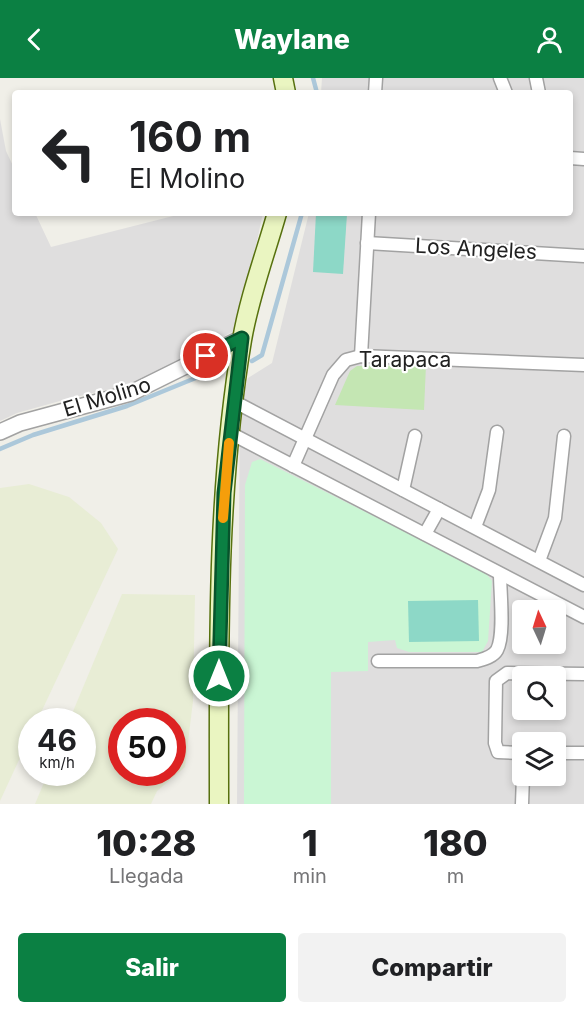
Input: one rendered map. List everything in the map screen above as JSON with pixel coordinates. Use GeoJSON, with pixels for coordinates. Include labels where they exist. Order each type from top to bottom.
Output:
{"type":"FeatureCollection","features":[{"type":"Feature","properties":{"kind":"main road"},"geometry":{"type":"LineString","coordinates":[[219,804],[219,612],[224,493],[233,400],[242,338],[276,216]]}},
{"type":"Feature","properties":{"kind":"street"},"geometry":{"type":"LineString","coordinates":[[361,356],[369,216]]}},
{"type":"Feature","properties":{"kind":"street","name":"Los Angeles"},"geometry":{"type":"LineString","coordinates":[[367,243],[584,256]]}},
{"type":"Feature","properties":{"kind":"street","name":"El Molino"},"geometry":{"type":"LineString","coordinates":[[0,432],[20,423],[131,393],[242,338]]}},
{"type":"Feature","properties":{"kind":"street","name":"Tarapaca"},"geometry":{"type":"LineString","coordinates":[[293,466],[336,370],[346,360],[361,356],[584,365]]}},
{"type":"Feature","properties":{"kind":"street"},"geometry":{"type":"LineString","coordinates":[[233,400],[584,585]]}},
{"type":"Feature","properties":{"kind":"street"},"geometry":{"type":"LineString","coordinates":[[475,527],[489,490],[496,432]]}},
{"type":"Feature","properties":{"kind":"street"},"geometry":{"type":"LineString","coordinates":[[230,433],[584,617]]}},
{"type":"Feature","properties":{"kind":"street"},"geometry":{"type":"LineString","coordinates":[[539,561],[555,518],[564,435]]}},
{"type":"Feature","properties":{"kind":"street"},"geometry":{"type":"LineString","coordinates":[[403,490],[415,436]]}},
{"type":"Feature","properties":{"kind":"street"},"geometry":{"type":"LineString","coordinates":[[425,534],[439,509]]}},
{"type":"Feature","properties":{"kind":"street"},"geometry":{"type":"LineString","coordinates":[[378,661],[477,661],[489,658],[497,650],[500,637],[500,573]]}},
{"type":"Feature","properties":{"kind":"street"},"geometry":{"type":"LineString","coordinates":[[512,753],[498,752],[495,743],[496,681],[507,673],[584,674]]}},
{"type":"Feature","properties":{"kind":"street"},"geometry":{"type":"LineString","coordinates":[[566,753],[584,753]]}},
{"type":"Feature","properties":{"kind":"street"},"geometry":{"type":"LineString","coordinates":[[522,804],[523,786]]}},
{"type":"Feature","properties":{"kind":"shaded area"},"geometry":{"type":"Polygon","coordinates":[[[322,78],[584,78],[584,804],[237,804],[240,403],[248,378],[272,363],[308,216],[573,216],[573,90],[321,90],[322,78]]]}},
{"type":"Feature","properties":{"kind":"shaded area"},"geometry":{"type":"Polygon","coordinates":[[[0,119],[6,151],[12,164],[12,216],[36,216],[51,247],[173,216],[262,216],[238,329],[132,384],[17,413],[0,421],[0,119]]]}},
{"type":"Feature","properties":{"kind":"shaded area"},"geometry":{"type":"Polygon","coordinates":[[[316,216],[347,216],[343,274],[313,272],[316,216]]]}},
{"type":"Feature","properties":{"kind":"shaded area"},"geometry":{"type":"Polygon","coordinates":[[[478,600],[479,641],[409,642],[408,601],[478,600]]]}},
{"type":"Feature","properties":{"kind":"green space"},"geometry":{"type":"Polygon","coordinates":[[[426,365],[424,410],[335,405],[350,371],[357,366],[426,365]]]}},
{"type":"Feature","properties":{"kind":"green space"},"geometry":{"type":"Polygon","coordinates":[[[260,459],[485,572],[492,581],[488,641],[482,652],[409,652],[397,648],[395,640],[368,642],[368,671],[331,672],[331,804],[244,804],[245,485],[252,462],[260,459]]]}},
{"type":"Feature","properties":{"kind":"green space"},"geometry":{"type":"Polygon","coordinates":[[[29,484],[69,497],[101,523],[118,549],[43,708],[18,708],[18,762],[0,801],[0,488],[29,484]]]}},
{"type":"Feature","properties":{"kind":"green space"},"geometry":{"type":"Polygon","coordinates":[[[122,594],[195,595],[193,701],[186,759],[186,708],[108,708],[108,786],[163,786],[157,791],[151,804],[35,804],[43,786],[96,786],[96,708],[74,708],[122,594]]]}},
{"type":"Feature","properties":{"kind":"waterway"},"geometry":{"type":"LineString","coordinates":[[313,78],[316,90]]}},
{"type":"Feature","properties":{"kind":"waterway"},"geometry":{"type":"LineString","coordinates":[[252,361],[262,355],[301,216]]}},
{"type":"Feature","properties":{"kind":"waterway"},"geometry":{"type":"LineString","coordinates":[[0,449],[33,435],[127,406],[220,368]]}},
{"type":"Feature","properties":{"kind":"slow traffic"},"geometry":{"type":"LineString","coordinates":[[223,518],[229,443]]}},
{"type":"Feature","properties":{"kind":"route"},"geometry":{"type":"LineString","coordinates":[[206,356],[242,338],[231,417],[224,493],[219,676]]}}]}
